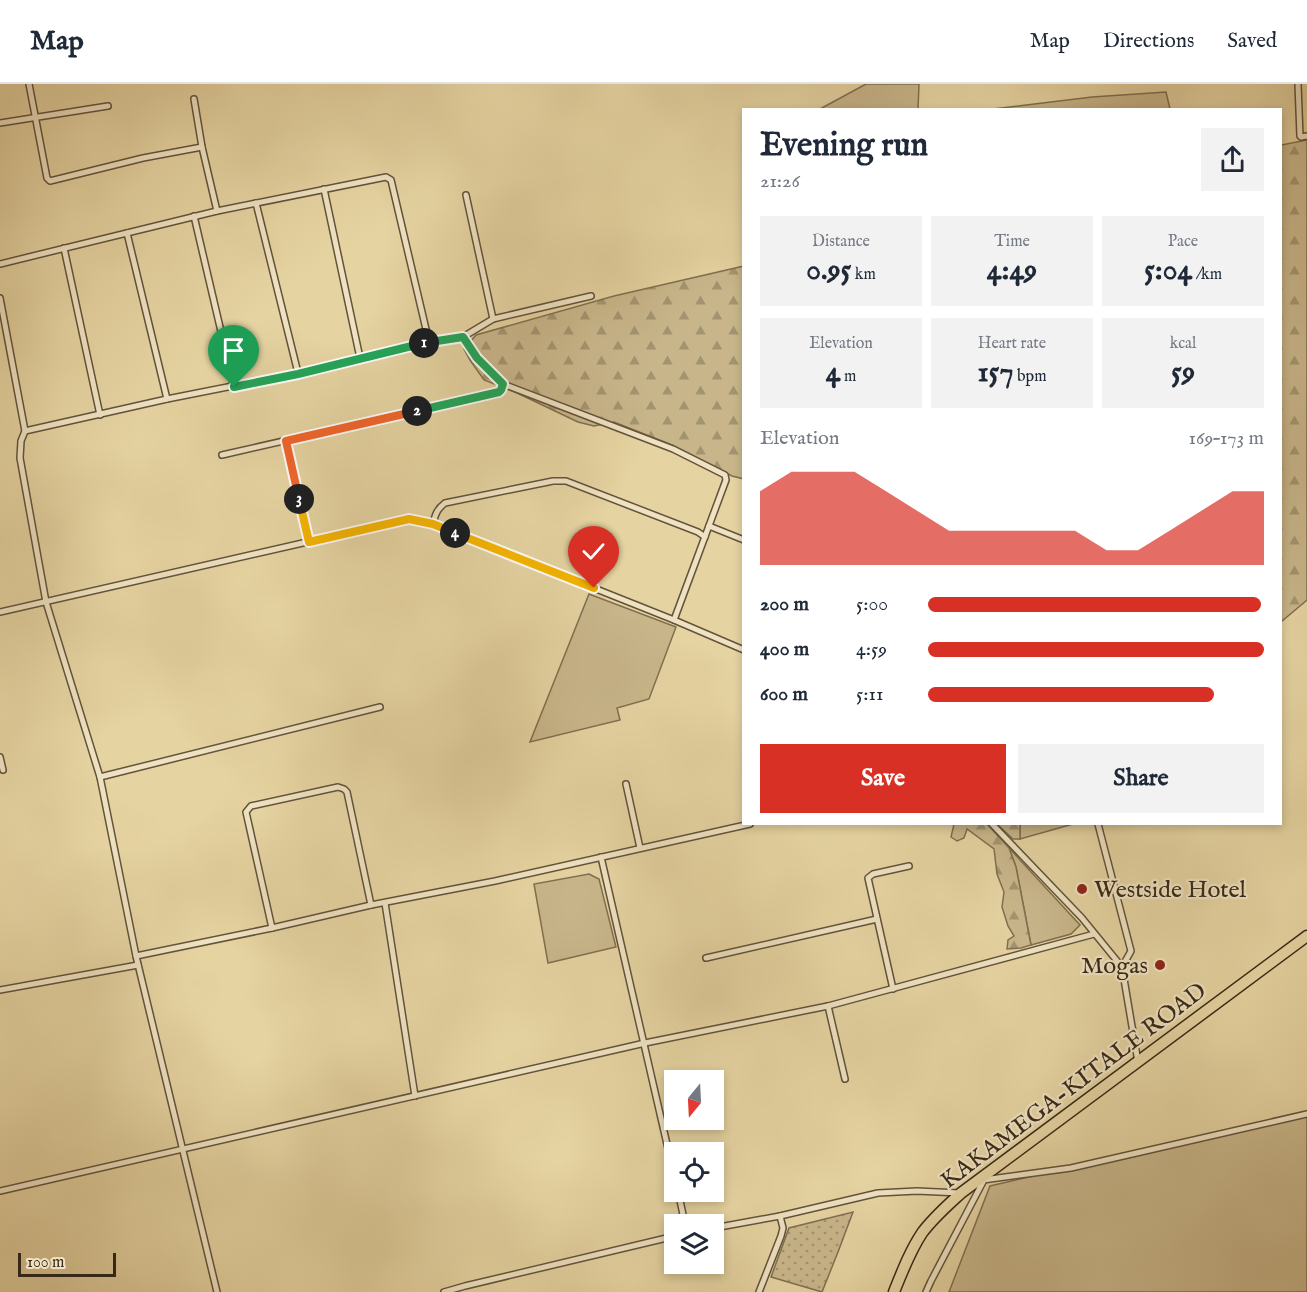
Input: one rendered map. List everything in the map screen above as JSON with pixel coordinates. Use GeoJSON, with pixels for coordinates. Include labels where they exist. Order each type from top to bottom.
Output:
{"type":"FeatureCollection","features":[{"type":"Feature","properties":{"kind":"highway","name":"KAKAMEGA-KITALE ROAD"},"geometry":{"type":"LineString","coordinates":[[894,1292],[922,1233],[961,1193],[1307,936]]}},
{"type":"Feature","properties":{"kind":"street"},"geometry":{"type":"LineString","coordinates":[[29,84],[47,178],[52,181],[143,158],[202,147]]}},
{"type":"Feature","properties":{"kind":"street"},"geometry":{"type":"LineString","coordinates":[[1298,84],[1300,136],[1307,136]]}},
{"type":"Feature","properties":{"kind":"street"},"geometry":{"type":"LineString","coordinates":[[194,99],[202,147],[217,211]]}},
{"type":"Feature","properties":{"kind":"street"},"geometry":{"type":"LineString","coordinates":[[0,123],[108,106]]}},
{"type":"Feature","properties":{"kind":"street"},"geometry":{"type":"LineString","coordinates":[[0,264],[194,216],[386,177],[391,180],[429,342]]}},
{"type":"Feature","properties":{"kind":"street"},"geometry":{"type":"LineString","coordinates":[[324,189],[360,358]]}},
{"type":"Feature","properties":{"kind":"street"},"geometry":{"type":"LineString","coordinates":[[466,195],[493,319]]}},
{"type":"Feature","properties":{"kind":"street"},"geometry":{"type":"LineString","coordinates":[[256,203],[298,374]]}},
{"type":"Feature","properties":{"kind":"street"},"geometry":{"type":"LineString","coordinates":[[194,216],[234,387]]}},
{"type":"Feature","properties":{"kind":"street"},"geometry":{"type":"LineString","coordinates":[[128,232],[167,399]]}},
{"type":"Feature","properties":{"kind":"street"},"geometry":{"type":"LineString","coordinates":[[64,248],[100,415]]}},
{"type":"Feature","properties":{"kind":"street"},"geometry":{"type":"LineString","coordinates":[[25,431],[167,399],[298,374],[429,342],[463,337],[493,319],[591,296]]}},
{"type":"Feature","properties":{"kind":"street"},"geometry":{"type":"LineString","coordinates":[[0,298],[25,431],[21,441],[21,458],[46,602],[100,777],[138,965],[217,1292]]}},
{"type":"Feature","properties":{"kind":"street"},"geometry":{"type":"LineString","coordinates":[[463,337],[477,358],[503,384],[673,449],[725,475],[726,480],[674,620]]}},
{"type":"Feature","properties":{"kind":"street"},"geometry":{"type":"LineString","coordinates":[[222,455],[499,392],[503,384]]}},
{"type":"Feature","properties":{"kind":"street"},"geometry":{"type":"LineString","coordinates":[[286,441],[309,542]]}},
{"type":"Feature","properties":{"kind":"street"},"geometry":{"type":"LineString","coordinates":[[433,524],[439,507],[445,503],[553,481],[566,481],[698,532],[705,537]]}},
{"type":"Feature","properties":{"kind":"street"},"geometry":{"type":"LineString","coordinates":[[0,612],[409,519],[433,524],[742,649]]}},
{"type":"Feature","properties":{"kind":"street"},"geometry":{"type":"LineString","coordinates":[[709,526],[742,539]]}},
{"type":"Feature","properties":{"kind":"street"},"geometry":{"type":"LineString","coordinates":[[100,777],[380,707]]}},
{"type":"Feature","properties":{"kind":"street"},"geometry":{"type":"LineString","coordinates":[[0,757],[3,770]]}},
{"type":"Feature","properties":{"kind":"street"},"geometry":{"type":"LineString","coordinates":[[626,784],[640,848]]}},
{"type":"Feature","properties":{"kind":"street"},"geometry":{"type":"LineString","coordinates":[[272,928],[246,812],[250,806],[338,787],[344,789],[347,792],[371,905]]}},
{"type":"Feature","properties":{"kind":"street"},"geometry":{"type":"LineString","coordinates":[[136,956],[371,905],[495,881],[745,825]]}},
{"type":"Feature","properties":{"kind":"street"},"geometry":{"type":"LineString","coordinates":[[993,825],[1082,918],[1122,967],[1138,1062]]}},
{"type":"Feature","properties":{"kind":"street"},"geometry":{"type":"LineString","coordinates":[[1098,825],[1131,951],[1122,967]]}},
{"type":"Feature","properties":{"kind":"street"},"geometry":{"type":"LineString","coordinates":[[601,857],[667,1142]]}},
{"type":"Feature","properties":{"kind":"street"},"geometry":{"type":"LineString","coordinates":[[894,989],[868,878],[873,874],[909,866]]}},
{"type":"Feature","properties":{"kind":"street"},"geometry":{"type":"LineString","coordinates":[[385,903],[415,1096]]}},
{"type":"Feature","properties":{"kind":"street"},"geometry":{"type":"LineString","coordinates":[[706,958],[877,920]]}},
{"type":"Feature","properties":{"kind":"street"},"geometry":{"type":"LineString","coordinates":[[0,1191],[645,1043],[828,1006],[1094,934]]}},
{"type":"Feature","properties":{"kind":"street"},"geometry":{"type":"LineString","coordinates":[[0,990],[138,965]]}},
{"type":"Feature","properties":{"kind":"street"},"geometry":{"type":"LineString","coordinates":[[828,1006],[845,1079]]}},
{"type":"Feature","properties":{"kind":"street"},"geometry":{"type":"LineString","coordinates":[[926,1292],[980,1181],[1071,1168],[1307,1114]]}},
{"type":"Feature","properties":{"kind":"street"},"geometry":{"type":"LineString","coordinates":[[724,1226],[780,1216],[878,1193],[917,1191],[961,1193]]}},
{"type":"Feature","properties":{"kind":"street"},"geometry":{"type":"LineString","coordinates":[[759,1292],[781,1236],[783,1228],[780,1216]]}},
{"type":"Feature","properties":{"kind":"street"},"geometry":{"type":"LineString","coordinates":[[444,1292],[664,1239]]}},
{"type":"Feature","properties":{"kind":"green space"},"geometry":{"type":"Polygon","coordinates":[[[866,84],[919,84],[918,108],[822,108],[866,84]]]}},
{"type":"Feature","properties":{"kind":"green space"},"geometry":{"type":"Polygon","coordinates":[[[1166,92],[1170,108],[1001,108],[1092,97],[1166,92]]]}},
{"type":"Feature","properties":{"kind":"green space"},"geometry":{"type":"Polygon","coordinates":[[[1307,140],[1307,600],[1282,621],[1282,145],[1307,140]]]}},
{"type":"Feature","properties":{"kind":"green space"},"geometry":{"type":"Polygon","coordinates":[[[742,266],[742,478],[732,476],[672,445],[614,422],[594,426],[578,422],[484,380],[464,349],[476,335],[614,296],[742,266]]]}},
{"type":"Feature","properties":{"kind":"green space"},"geometry":{"type":"Polygon","coordinates":[[[589,594],[676,627],[649,699],[617,708],[620,720],[530,742],[589,594]]]}},
{"type":"Feature","properties":{"kind":"green space"},"geometry":{"type":"Polygon","coordinates":[[[954,825],[988,825],[1009,848],[1016,867],[1031,945],[1007,949],[1008,940],[1014,936],[1002,907],[1004,892],[997,874],[994,849],[967,829],[964,838],[957,841],[951,837],[954,825]]]}},
{"type":"Feature","properties":{"kind":"green space"},"geometry":{"type":"Polygon","coordinates":[[[998,825],[1020,825],[1020,839],[1013,839],[998,825]]]}},
{"type":"Feature","properties":{"kind":"green space"},"geometry":{"type":"Polygon","coordinates":[[[1020,825],[1069,825],[1020,839],[1020,825]]]}},
{"type":"Feature","properties":{"kind":"green space"},"geometry":{"type":"Polygon","coordinates":[[[1009,848],[1080,925],[1071,934],[1031,945],[1016,867],[1009,848]]]}},
{"type":"Feature","properties":{"kind":"green space"},"geometry":{"type":"Polygon","coordinates":[[[589,874],[599,879],[616,947],[548,963],[534,884],[589,874]]]}},
{"type":"Feature","properties":{"kind":"green space"},"geometry":{"type":"Polygon","coordinates":[[[1307,1112],[1307,1292],[949,1292],[990,1186],[1307,1112]]]}},
{"type":"Feature","properties":{"kind":"green space"},"geometry":{"type":"Polygon","coordinates":[[[853,1212],[822,1292],[771,1277],[789,1228],[853,1212]]]}},
{"type":"Feature","properties":{"kind":"place","name":"Westside Hotel"},"geometry":{"type":"Point","coordinates":[1082,889]}},
{"type":"Feature","properties":{"kind":"place","name":"Mogas"},"geometry":{"type":"Point","coordinates":[1160,965]}},
{"type":"Feature","properties":{"kind":"route"},"geometry":{"type":"LineString","coordinates":[[234,387],[429,342],[463,337],[477,358],[503,384],[499,392],[286,441],[309,542],[414,519],[433,524],[594,588]]}}]}
